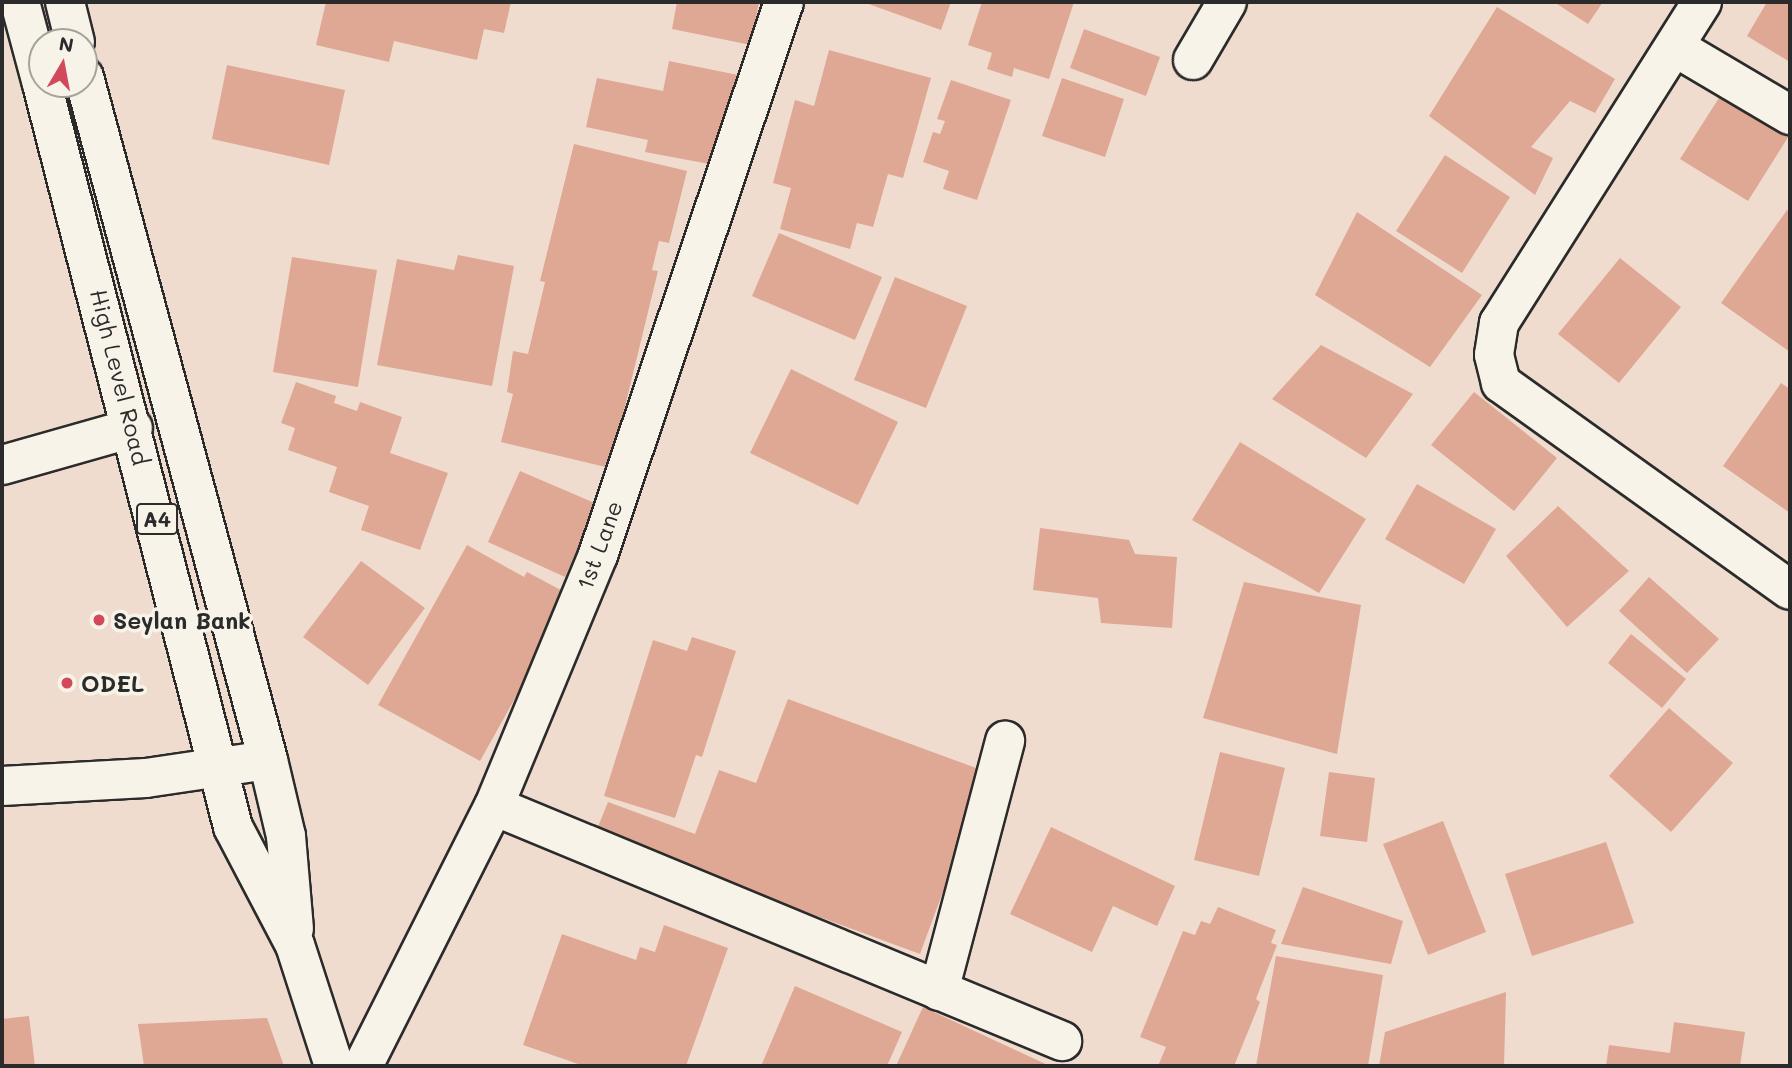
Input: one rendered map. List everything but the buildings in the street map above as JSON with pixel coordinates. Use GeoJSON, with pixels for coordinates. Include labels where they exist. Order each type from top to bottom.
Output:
{"type":"FeatureCollection","features":[{"type":"Feature","properties":{"kind":"main road","name":"High Level Road"},"geometry":{"type":"LineString","coordinates":[[20,2],[28,32]]}},
{"type":"Feature","properties":{"kind":"main road"},"geometry":{"type":"LineString","coordinates":[[65,2],[72,28]]}},
{"type":"Feature","properties":{"kind":"main road","name":"1st Lane"},"geometry":{"type":"LineString","coordinates":[[363,1066],[494,806],[598,555],[784,2]]}},
{"type":"Feature","properties":{"kind":"main road"},"geometry":{"type":"LineString","coordinates":[[1193,60],[1227,2]]}},
{"type":"Feature","properties":{"kind":"main road"},"geometry":{"type":"LineString","coordinates":[[1702,2],[1499,323],[1494,355],[1501,383],[1790,590]]}},
{"type":"Feature","properties":{"kind":"main road"},"geometry":{"type":"LineString","coordinates":[[1675,47],[1790,115]]}},
{"type":"Feature","properties":{"kind":"main road","name":"High Level Road"},"geometry":{"type":"LineString","coordinates":[[46,98],[133,428],[233,827],[295,945],[334,1066]]}},
{"type":"Feature","properties":{"kind":"main road","name":"High Level Road"},"geometry":{"type":"LineString","coordinates":[[90,98],[268,760],[286,836],[295,945]]}},
{"type":"Feature","properties":{"kind":"main road"},"geometry":{"type":"LineString","coordinates":[[2,465],[133,428]]}},
{"type":"Feature","properties":{"kind":"main road"},"geometry":{"type":"LineString","coordinates":[[939,991],[1005,741]]}},
{"type":"Feature","properties":{"kind":"main road"},"geometry":{"type":"LineString","coordinates":[[2,786],[146,778],[268,760]]}},
{"type":"Feature","properties":{"kind":"main road"},"geometry":{"type":"LineString","coordinates":[[494,806],[1062,1041]]}},
{"type":"Feature","properties":{"kind":"place","name":"Seylan Bank"},"geometry":{"type":"Point","coordinates":[99,620]}},
{"type":"Feature","properties":{"kind":"place","name":"ODEL"},"geometry":{"type":"Point","coordinates":[67,683]}}]}
